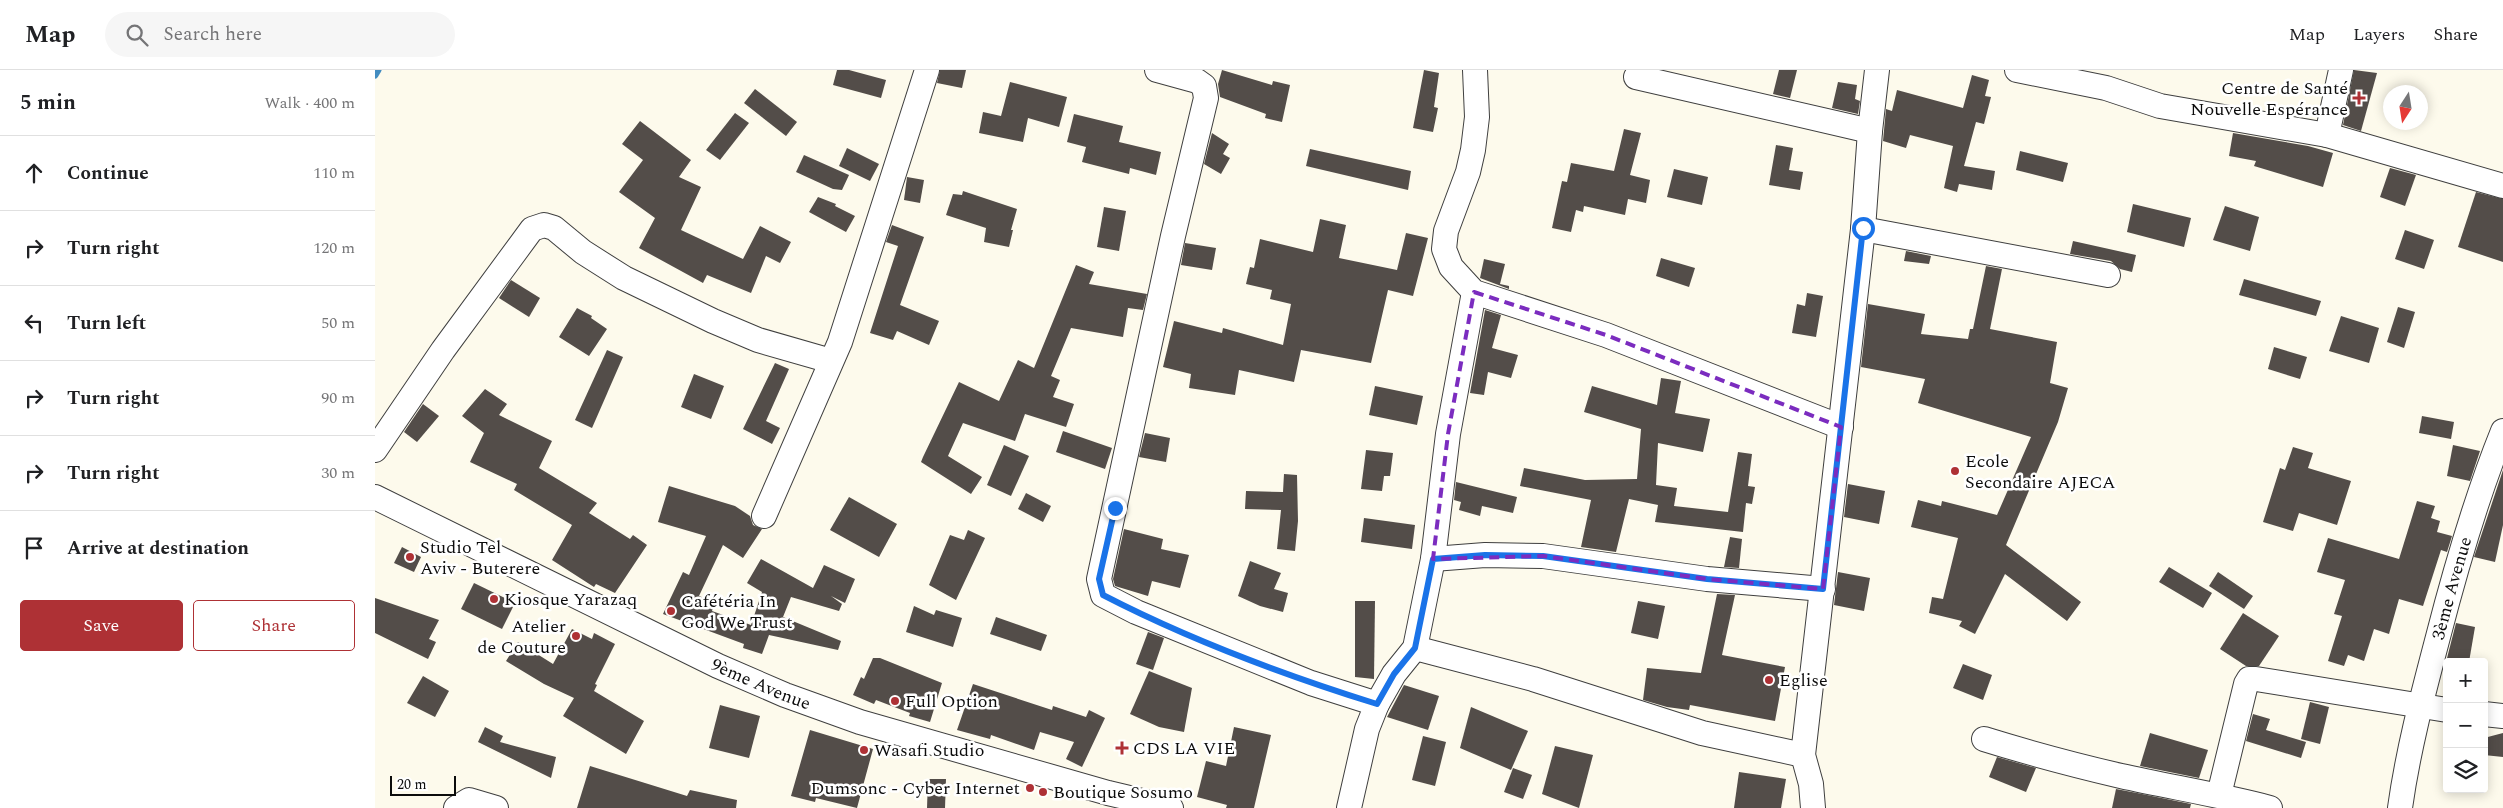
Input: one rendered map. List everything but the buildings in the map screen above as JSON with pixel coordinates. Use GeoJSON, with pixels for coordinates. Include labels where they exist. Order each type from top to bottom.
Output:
{"type":"FeatureCollection","features":[{"type":"Feature","properties":{"kind":"street"},"geometry":{"type":"LineString","coordinates":[[765,516],[840,342],[927,70]]}},
{"type":"Feature","properties":{"kind":"street"},"geometry":{"type":"LineString","coordinates":[[1157,70],[1197,81],[1204,86],[1206,98],[1173,236],[1099,579],[1100,588],[1103,595],[1136,612],[1311,683],[1377,704]]}},
{"type":"Feature","properties":{"kind":"street"},"geometry":{"type":"LineString","coordinates":[[1475,70],[1477,117],[1473,150],[1468,172],[1445,231],[1444,249],[1451,267],[1474,292],[1606,335],[1841,427]]}},
{"type":"Feature","properties":{"kind":"street"},"geometry":{"type":"LineString","coordinates":[[1813,808],[1811,784],[1803,754],[1863,228],[1869,132],[1877,70]]}},
{"type":"Feature","properties":{"kind":"street"},"geometry":{"type":"LineString","coordinates":[[2017,70],[2106,88],[2160,106],[2327,135],[2503,186]]}},
{"type":"Feature","properties":{"kind":"street"},"geometry":{"type":"LineString","coordinates":[[2327,135],[2341,70]]}},
{"type":"Feature","properties":{"kind":"street"},"geometry":{"type":"LineString","coordinates":[[1636,78],[1869,132]]}},
{"type":"Feature","properties":{"kind":"street"},"geometry":{"type":"LineString","coordinates":[[375,450],[443,350],[532,230],[544,225],[554,228],[583,252],[624,278],[713,321],[758,340],[831,361]]}},
{"type":"Feature","properties":{"kind":"street"},"geometry":{"type":"LineString","coordinates":[[1863,228],[2108,275]]}},
{"type":"Feature","properties":{"kind":"street"},"geometry":{"type":"LineString","coordinates":[[1349,808],[1367,729],[1377,704],[1394,674],[1415,648],[1433,559],[1447,434],[1474,292]]}},
{"type":"Feature","properties":{"kind":"street","name":"3ème Avenue"},"geometry":{"type":"LineString","coordinates":[[2400,808],[2419,707],[2461,550],[2482,484],[2503,431]]}},
{"type":"Feature","properties":{"kind":"street","name":"9ème Avenue"},"geometry":{"type":"LineString","coordinates":[[375,497],[701,658],[785,695],[860,722],[1106,801],[1171,808]]}},
{"type":"Feature","properties":{"kind":"street"},"geometry":{"type":"LineString","coordinates":[[1433,559],[1485,555],[1543,556],[1707,579],[1823,589]]}},
{"type":"Feature","properties":{"kind":"street"},"geometry":{"type":"LineString","coordinates":[[1415,648],[1533,679],[1702,733],[1803,754]]}},
{"type":"Feature","properties":{"kind":"street"},"geometry":{"type":"LineString","coordinates":[[2219,795],[2245,684],[2249,679],[2443,710]]}},
{"type":"Feature","properties":{"kind":"street"},"geometry":{"type":"LineString","coordinates":[[2488,714],[2503,716]]}},
{"type":"Feature","properties":{"kind":"street"},"geometry":{"type":"LineString","coordinates":[[1984,739],[2038,756],[2122,776],[2219,795],[2270,808]]}},
{"type":"Feature","properties":{"kind":"street"},"geometry":{"type":"LineString","coordinates":[[456,808],[469,800],[496,808]]}},
{"type":"Feature","properties":{"kind":"highlighted area"},"geometry":{"type":"Polygon","coordinates":[[[1474,292],[1606,335],[1841,427],[1823,589],[1707,579],[1543,556],[1433,559],[1448,434],[1474,292]]]}},
{"type":"Feature","properties":{"kind":"waterway"},"geometry":{"type":"LineString","coordinates":[[375,75],[378,70]]}},
{"type":"Feature","properties":{"kind":"place","name":"Centre de Santé Nouvelle Espérance"},"geometry":{"type":"Point","coordinates":[2359,98]}},
{"type":"Feature","properties":{"kind":"place","name":"Ecole Secondaire AJECA"},"geometry":{"type":"Point","coordinates":[1955,471]}},
{"type":"Feature","properties":{"kind":"place","name":"Studio Tel Aviv - Buterere"},"geometry":{"type":"Point","coordinates":[410,557]}},
{"type":"Feature","properties":{"kind":"place","name":"Kiosque Yarazaq"},"geometry":{"type":"Point","coordinates":[494,599]}},
{"type":"Feature","properties":{"kind":"place","name":"Cafétéria In God We Trust"},"geometry":{"type":"Point","coordinates":[671,611]}},
{"type":"Feature","properties":{"kind":"place","name":"Atelier de Couture"},"geometry":{"type":"Point","coordinates":[576,636]}},
{"type":"Feature","properties":{"kind":"place","name":"Eglise"},"geometry":{"type":"Point","coordinates":[1769,680]}},
{"type":"Feature","properties":{"kind":"place","name":"Full Option"},"geometry":{"type":"Point","coordinates":[895,701]}},
{"type":"Feature","properties":{"kind":"place","name":"CDS LA VIE"},"geometry":{"type":"Point","coordinates":[1122,748]}},
{"type":"Feature","properties":{"kind":"place","name":"Wasafi Studio"},"geometry":{"type":"Point","coordinates":[864,750]}},
{"type":"Feature","properties":{"kind":"place","name":"Dumsonc - Cyber Internet"},"geometry":{"type":"Point","coordinates":[1030,788]}},
{"type":"Feature","properties":{"kind":"place","name":"Boutique Sosumo"},"geometry":{"type":"Point","coordinates":[1043,792]}},
{"type":"Feature","properties":{"kind":"route"},"geometry":{"type":"LineString","coordinates":[[1115,508],[1099,579],[1103,595],[1136,612],[1311,683],[1377,704],[1394,674],[1415,648],[1433,559],[1485,555],[1543,556],[1707,579],[1823,589],[1863,228]]}}]}
